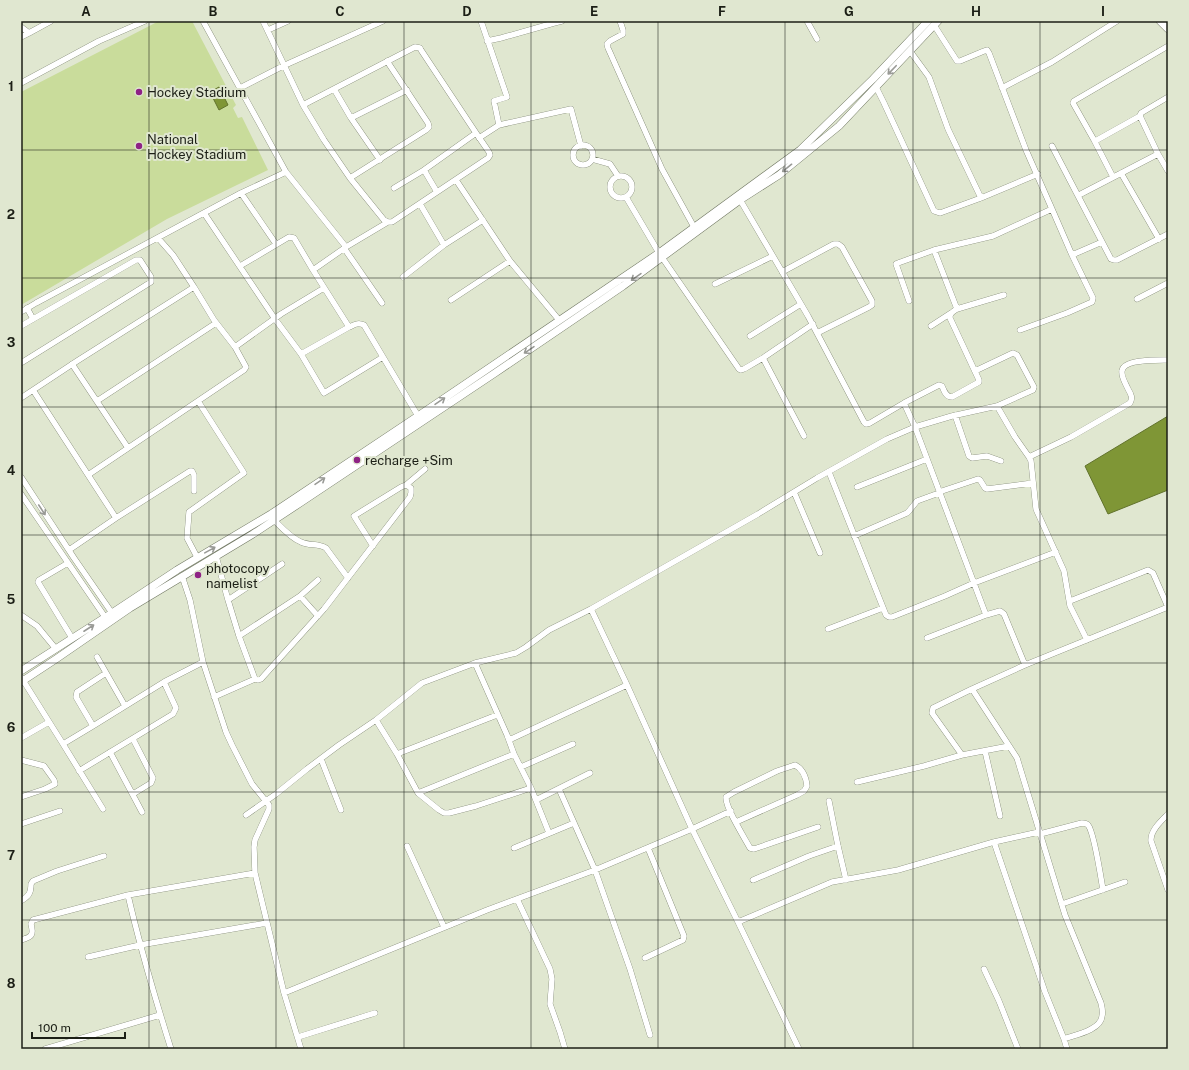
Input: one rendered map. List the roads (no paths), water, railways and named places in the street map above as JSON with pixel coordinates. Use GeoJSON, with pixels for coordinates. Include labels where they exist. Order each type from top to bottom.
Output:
{"type":"FeatureCollection","features":[{"type":"Feature","properties":{"kind":"street"},"geometry":{"type":"LineString","coordinates":[[21,37],[51,21]]}},
{"type":"Feature","properties":{"kind":"street"},"geometry":{"type":"LineString","coordinates":[[21,83],[99,41],[143,21]]}},
{"type":"Feature","properties":{"kind":"street"},"geometry":{"type":"LineString","coordinates":[[203,21],[286,172],[345,248],[382,304]]}},
{"type":"Feature","properties":{"kind":"street"},"geometry":{"type":"LineString","coordinates":[[263,21],[303,105],[324,140],[350,178],[384,220],[388,222]]}},
{"type":"Feature","properties":{"kind":"street"},"geometry":{"type":"LineString","coordinates":[[268,30],[288,21]]}},
{"type":"Feature","properties":{"kind":"street"},"geometry":{"type":"LineString","coordinates":[[240,88],[284,66],[383,21]]}},
{"type":"Feature","properties":{"kind":"street"},"geometry":{"type":"LineString","coordinates":[[481,21],[507,97],[494,101],[499,125]]}},
{"type":"Feature","properties":{"kind":"street"},"geometry":{"type":"LineString","coordinates":[[487,41],[562,21]]}},
{"type":"Feature","properties":{"kind":"street"},"geometry":{"type":"LineString","coordinates":[[620,21],[623,34],[610,41],[608,48],[662,169],[694,227]]}},
{"type":"Feature","properties":{"kind":"street"},"geometry":{"type":"LineString","coordinates":[[807,21],[817,39]]}},
{"type":"Feature","properties":{"kind":"street"},"geometry":{"type":"LineString","coordinates":[[1002,88],[1052,62],[1117,21]]}},
{"type":"Feature","properties":{"kind":"street"},"geometry":{"type":"LineString","coordinates":[[933,22],[954,59],[957,61],[986,50],[989,53],[1026,150],[1038,174],[1072,255],[1093,298],[1092,302],[1066,314],[1020,330]]}},
{"type":"Feature","properties":{"kind":"street"},"geometry":{"type":"LineString","coordinates":[[21,671],[197,557],[271,514],[559,320],[661,255],[694,227],[739,198],[780,175],[839,126],[910,51],[933,22]]}},
{"type":"Feature","properties":{"kind":"street"},"geometry":{"type":"LineString","coordinates":[[103,809],[22,680],[130,608],[274,520],[495,373],[661,255],[739,198],[800,150],[933,22]]}},
{"type":"Feature","properties":{"kind":"street"},"geometry":{"type":"LineString","coordinates":[[21,27],[29,33]]}},
{"type":"Feature","properties":{"kind":"street"},"geometry":{"type":"LineString","coordinates":[[1113,177],[1074,106],[1074,100],[1168,46]]}},
{"type":"Feature","properties":{"kind":"street"},"geometry":{"type":"LineString","coordinates":[[303,105],[412,48],[420,48],[490,155],[488,158],[420,204],[392,222],[388,222],[345,248],[313,270]]}},
{"type":"Feature","properties":{"kind":"street"},"geometry":{"type":"LineString","coordinates":[[910,51],[929,76],[948,129],[982,198]]}},
{"type":"Feature","properties":{"kind":"street"},"geometry":{"type":"LineString","coordinates":[[350,178],[426,130],[428,127],[428,123],[387,61]]}},
{"type":"Feature","properties":{"kind":"street"},"geometry":{"type":"LineString","coordinates":[[876,87],[934,211],[940,213],[982,198],[1038,174]]}},
{"type":"Feature","properties":{"kind":"street"},"geometry":{"type":"LineString","coordinates":[[334,89],[351,118],[380,160]]}},
{"type":"Feature","properties":{"kind":"street"},"geometry":{"type":"LineString","coordinates":[[351,118],[407,90]]}},
{"type":"Feature","properties":{"kind":"street"},"geometry":{"type":"LineString","coordinates":[[1094,140],[1097,140],[1140,116],[1141,113],[1168,97]]}},
{"type":"Feature","properties":{"kind":"street"},"geometry":{"type":"LineString","coordinates":[[394,188],[477,135],[499,125],[571,110],[581,146]]}},
{"type":"Feature","properties":{"kind":"street"},"geometry":{"type":"LineString","coordinates":[[1140,116],[1168,171]]}},
{"type":"Feature","properties":{"kind":"street"},"geometry":{"type":"LineString","coordinates":[[586,146],[591,150],[592,159],[590,162],[581,165],[576,162],[573,153],[576,148],[586,146]]}},
{"type":"Feature","properties":{"kind":"street"},"geometry":{"type":"LineString","coordinates":[[1052,146],[1111,258],[1114,260],[1168,234]]}},
{"type":"Feature","properties":{"kind":"street"},"geometry":{"type":"LineString","coordinates":[[1079,195],[1158,154]]}},
{"type":"Feature","properties":{"kind":"street"},"geometry":{"type":"LineString","coordinates":[[592,159],[610,164],[618,176],[625,177],[630,182],[632,188],[631,192],[626,196],[619,198],[611,191],[611,184],[618,176]]}},
{"type":"Feature","properties":{"kind":"street"},"geometry":{"type":"LineString","coordinates":[[424,170],[437,192]]}},
{"type":"Feature","properties":{"kind":"street"},"geometry":{"type":"LineString","coordinates":[[21,312],[241,193],[286,172]]}},
{"type":"Feature","properties":{"kind":"street"},"geometry":{"type":"LineString","coordinates":[[1121,173],[1159,239]]}},
{"type":"Feature","properties":{"kind":"street"},"geometry":{"type":"LineString","coordinates":[[456,180],[510,261],[559,320]]}},
{"type":"Feature","properties":{"kind":"street"},"geometry":{"type":"LineString","coordinates":[[241,193],[276,244]]}},
{"type":"Feature","properties":{"kind":"street"},"geometry":{"type":"LineString","coordinates":[[626,196],[661,255],[739,369],[744,370],[813,324]]}},
{"type":"Feature","properties":{"kind":"street"},"geometry":{"type":"LineString","coordinates":[[739,198],[813,324],[866,424],[939,385],[942,386],[949,397],[952,397],[978,384],[979,380],[950,318],[951,313]]}},
{"type":"Feature","properties":{"kind":"street"},"geometry":{"type":"LineString","coordinates":[[420,204],[444,245]]}},
{"type":"Feature","properties":{"kind":"street"},"geometry":{"type":"LineString","coordinates":[[909,301],[896,264],[934,250],[993,236],[1052,209]]}},
{"type":"Feature","properties":{"kind":"street"},"geometry":{"type":"LineString","coordinates":[[204,213],[275,319],[301,354],[324,393],[383,357]]}},
{"type":"Feature","properties":{"kind":"street"},"geometry":{"type":"LineString","coordinates":[[402,277],[444,245],[483,220]]}},
{"type":"Feature","properties":{"kind":"street"},"geometry":{"type":"LineString","coordinates":[[240,266],[289,237],[294,238],[349,327]]}},
{"type":"Feature","properties":{"kind":"street"},"geometry":{"type":"LineString","coordinates":[[88,474],[244,370],[246,367],[235,347],[216,323],[173,255],[158,238]]}},
{"type":"Feature","properties":{"kind":"street"},"geometry":{"type":"LineString","coordinates":[[1072,255],[1102,242]]}},
{"type":"Feature","properties":{"kind":"street"},"geometry":{"type":"LineString","coordinates":[[782,272],[834,244],[838,244],[842,247],[872,301],[872,305],[817,333]]}},
{"type":"Feature","properties":{"kind":"street"},"geometry":{"type":"LineString","coordinates":[[934,250],[957,309]]}},
{"type":"Feature","properties":{"kind":"street"},"geometry":{"type":"LineString","coordinates":[[715,284],[773,256]]}},
{"type":"Feature","properties":{"kind":"street"},"geometry":{"type":"LineString","coordinates":[[21,326],[136,260],[140,260],[151,277],[151,282],[21,363]]}},
{"type":"Feature","properties":{"kind":"street"},"geometry":{"type":"LineString","coordinates":[[451,300],[510,261]]}},
{"type":"Feature","properties":{"kind":"street"},"geometry":{"type":"LineString","coordinates":[[1137,299],[1168,283]]}},
{"type":"Feature","properties":{"kind":"street"},"geometry":{"type":"LineString","coordinates":[[21,398],[194,287]]}},
{"type":"Feature","properties":{"kind":"street"},"geometry":{"type":"LineString","coordinates":[[235,347],[275,319],[324,288]]}},
{"type":"Feature","properties":{"kind":"street"},"geometry":{"type":"LineString","coordinates":[[931,326],[957,309],[1004,295]]}},
{"type":"Feature","properties":{"kind":"street"},"geometry":{"type":"LineString","coordinates":[[750,336],[801,304]]}},
{"type":"Feature","properties":{"kind":"street"},"geometry":{"type":"LineString","coordinates":[[27,308],[33,318]]}},
{"type":"Feature","properties":{"kind":"street"},"geometry":{"type":"LineString","coordinates":[[97,401],[216,323]]}},
{"type":"Feature","properties":{"kind":"street"},"geometry":{"type":"LineString","coordinates":[[301,354],[349,327],[357,323],[361,323],[364,325],[418,416]]}},
{"type":"Feature","properties":{"kind":"street"},"geometry":{"type":"LineString","coordinates":[[246,815],[320,759],[376,720],[422,683],[475,663],[516,653],[549,630],[590,609],[887,439],[916,427],[955,415],[997,406],[1033,390],[1034,387],[1017,355],[1013,353],[975,371]]}},
{"type":"Feature","properties":{"kind":"street"},"geometry":{"type":"LineString","coordinates":[[763,358],[804,436]]}},
{"type":"Feature","properties":{"kind":"street"},"geometry":{"type":"LineString","coordinates":[[1029,457],[1071,437],[1130,404],[1132,398],[1122,374],[1125,366],[1150,360],[1168,360]]}},
{"type":"Feature","properties":{"kind":"street"},"geometry":{"type":"LineString","coordinates":[[72,364],[128,448]]}},
{"type":"Feature","properties":{"kind":"street"},"geometry":{"type":"LineString","coordinates":[[33,390],[116,518]]}},
{"type":"Feature","properties":{"kind":"street"},"geometry":{"type":"LineString","coordinates":[[197,557],[187,538],[189,512],[244,473],[198,401]]}},
{"type":"Feature","properties":{"kind":"street"},"geometry":{"type":"LineString","coordinates":[[904,403],[916,427],[986,616]]}},
{"type":"Feature","properties":{"kind":"street"},"geometry":{"type":"LineString","coordinates":[[997,406],[1032,464],[1036,509],[1064,571],[1070,606],[1087,640]]}},
{"type":"Feature","properties":{"kind":"street"},"geometry":{"type":"LineString","coordinates":[[955,415],[969,456],[972,458],[987,456],[1001,460]]}},
{"type":"Feature","properties":{"kind":"street"},"geometry":{"type":"LineString","coordinates":[[857,487],[927,459]]}},
{"type":"Feature","properties":{"kind":"street"},"geometry":{"type":"LineString","coordinates":[[373,546],[354,516],[406,485],[426,469]]}},
{"type":"Feature","properties":{"kind":"street"},"geometry":{"type":"LineString","coordinates":[[69,550],[190,470],[194,475],[194,491]]}},
{"type":"Feature","properties":{"kind":"street"},"geometry":{"type":"LineString","coordinates":[[829,472],[883,608],[886,615],[889,617],[1056,552]]}},
{"type":"Feature","properties":{"kind":"street"},"geometry":{"type":"LineString","coordinates":[[21,477],[112,613]]}},
{"type":"Feature","properties":{"kind":"street"},"geometry":{"type":"LineString","coordinates":[[854,536],[909,512],[918,501],[939,492],[978,479],[987,489],[1034,484]]}},
{"type":"Feature","properties":{"kind":"street"},"geometry":{"type":"LineString","coordinates":[[214,697],[255,679],[261,679],[318,616],[410,497],[411,488],[406,485]]}},
{"type":"Feature","properties":{"kind":"street"},"geometry":{"type":"LineString","coordinates":[[794,492],[820,553]]}},
{"type":"Feature","properties":{"kind":"street"},"geometry":{"type":"LineString","coordinates":[[21,494],[106,617]]}},
{"type":"Feature","properties":{"kind":"street"},"geometry":{"type":"LineString","coordinates":[[274,520],[290,535],[302,543],[322,545],[326,548],[348,578]]}},
{"type":"Feature","properties":{"kind":"street"},"geometry":{"type":"LineString","coordinates":[[216,556],[239,636],[255,679]]}},
{"type":"Feature","properties":{"kind":"street"},"geometry":{"type":"LineString","coordinates":[[68,563],[38,582],[72,638]]}},
{"type":"Feature","properties":{"kind":"street"},"geometry":{"type":"LineString","coordinates":[[228,600],[282,564]]}},
{"type":"Feature","properties":{"kind":"street"},"geometry":{"type":"LineString","coordinates":[[962,755],[932,713],[933,708],[1025,665],[1168,607],[1153,573],[1148,570],[1070,601]]}},
{"type":"Feature","properties":{"kind":"street"},"geometry":{"type":"LineString","coordinates":[[182,576],[190,600],[203,662],[226,732],[252,784],[269,805],[269,809],[257,834],[254,847],[255,873],[284,993],[302,1049]]}},
{"type":"Feature","properties":{"kind":"street"},"geometry":{"type":"LineString","coordinates":[[239,636],[300,596],[318,580]]}},
{"type":"Feature","properties":{"kind":"street"},"geometry":{"type":"LineString","coordinates":[[300,596],[318,616]]}},
{"type":"Feature","properties":{"kind":"street"},"geometry":{"type":"LineString","coordinates":[[828,628],[883,608]]}},
{"type":"Feature","properties":{"kind":"street"},"geometry":{"type":"LineString","coordinates":[[590,609],[627,685],[692,829],[799,1049]]}},
{"type":"Feature","properties":{"kind":"street"},"geometry":{"type":"LineString","coordinates":[[927,638],[1000,611],[1004,614],[1025,665]]}},
{"type":"Feature","properties":{"kind":"street"},"geometry":{"type":"LineString","coordinates":[[21,615],[37,626],[56,649]]}},
{"type":"Feature","properties":{"kind":"street"},"geometry":{"type":"LineString","coordinates":[[97,657],[125,706]]}},
{"type":"Feature","properties":{"kind":"street"},"geometry":{"type":"LineString","coordinates":[[63,744],[164,682],[203,662]]}},
{"type":"Feature","properties":{"kind":"street"},"geometry":{"type":"LineString","coordinates":[[475,663],[550,833]]}},
{"type":"Feature","properties":{"kind":"street"},"geometry":{"type":"LineString","coordinates":[[93,726],[76,695],[77,692],[106,673]]}},
{"type":"Feature","properties":{"kind":"street"},"geometry":{"type":"LineString","coordinates":[[79,770],[173,714],[176,708],[164,682]]}},
{"type":"Feature","properties":{"kind":"street"},"geometry":{"type":"LineString","coordinates":[[509,740],[627,685]]}},
{"type":"Feature","properties":{"kind":"street"},"geometry":{"type":"LineString","coordinates":[[972,689],[1017,758],[1062,904],[1101,1003],[1102,1020],[1096,1027],[1064,1039]]}},
{"type":"Feature","properties":{"kind":"street"},"geometry":{"type":"LineString","coordinates":[[397,754],[497,715]]}},
{"type":"Feature","properties":{"kind":"street"},"geometry":{"type":"LineString","coordinates":[[376,720],[418,792],[444,813],[476,806],[531,788]]}},
{"type":"Feature","properties":{"kind":"street"},"geometry":{"type":"LineString","coordinates":[[21,738],[49,722]]}},
{"type":"Feature","properties":{"kind":"street"},"geometry":{"type":"LineString","coordinates":[[133,739],[153,778],[151,783],[133,794]]}},
{"type":"Feature","properties":{"kind":"street"},"geometry":{"type":"LineString","coordinates":[[521,767],[573,744]]}},
{"type":"Feature","properties":{"kind":"street"},"geometry":{"type":"LineString","coordinates":[[857,782],[962,755],[1009,746]]}},
{"type":"Feature","properties":{"kind":"street"},"geometry":{"type":"LineString","coordinates":[[985,751],[1000,816]]}},
{"type":"Feature","properties":{"kind":"street"},"geometry":{"type":"LineString","coordinates":[[110,752],[142,812]]}},
{"type":"Feature","properties":{"kind":"street"},"geometry":{"type":"LineString","coordinates":[[418,792],[514,754]]}},
{"type":"Feature","properties":{"kind":"street"},"geometry":{"type":"LineString","coordinates":[[320,759],[341,810]]}},
{"type":"Feature","properties":{"kind":"street"},"geometry":{"type":"LineString","coordinates":[[21,760],[44,766],[54,780],[55,784],[21,797]]}},
{"type":"Feature","properties":{"kind":"street"},"geometry":{"type":"LineString","coordinates":[[736,822],[804,791],[807,786],[803,773],[797,766],[792,766],[734,792],[726,796],[726,799],[736,822],[750,848],[754,849],[818,827]]}},
{"type":"Feature","properties":{"kind":"street"},"geometry":{"type":"LineString","coordinates":[[536,800],[590,773]]}},
{"type":"Feature","properties":{"kind":"street"},"geometry":{"type":"LineString","coordinates":[[559,789],[595,870],[630,969],[650,1035]]}},
{"type":"Feature","properties":{"kind":"street"},"geometry":{"type":"LineString","coordinates":[[829,801],[846,880]]}},
{"type":"Feature","properties":{"kind":"street"},"geometry":{"type":"LineString","coordinates":[[21,824],[60,811]]}},
{"type":"Feature","properties":{"kind":"street"},"geometry":{"type":"LineString","coordinates":[[284,993],[444,927],[595,870],[731,811]]}},
{"type":"Feature","properties":{"kind":"street"},"geometry":{"type":"LineString","coordinates":[[1168,814],[1150,836],[1168,890]]}},
{"type":"Feature","properties":{"kind":"street"},"geometry":{"type":"LineString","coordinates":[[514,848],[574,823]]}},
{"type":"Feature","properties":{"kind":"street"},"geometry":{"type":"LineString","coordinates":[[738,922],[837,881],[898,870],[994,842],[1082,823],[1088,825],[1090,829],[1103,890]]}},
{"type":"Feature","properties":{"kind":"street"},"geometry":{"type":"LineString","coordinates":[[994,842],[1045,992],[1067,1049]]}},
{"type":"Feature","properties":{"kind":"street"},"geometry":{"type":"LineString","coordinates":[[407,846],[444,927]]}},
{"type":"Feature","properties":{"kind":"street"},"geometry":{"type":"LineString","coordinates":[[753,880],[802,859],[838,846]]}},
{"type":"Feature","properties":{"kind":"street"},"geometry":{"type":"LineString","coordinates":[[645,958],[683,940],[684,936],[648,848]]}},
{"type":"Feature","properties":{"kind":"street"},"geometry":{"type":"LineString","coordinates":[[21,901],[31,890],[30,884],[33,881],[57,871],[104,856]]}},
{"type":"Feature","properties":{"kind":"street"},"geometry":{"type":"LineString","coordinates":[[21,940],[32,934],[33,932],[30,924],[33,920],[128,895],[255,873]]}},
{"type":"Feature","properties":{"kind":"street"},"geometry":{"type":"LineString","coordinates":[[1062,904],[1125,882]]}},
{"type":"Feature","properties":{"kind":"street"},"geometry":{"type":"LineString","coordinates":[[128,895],[140,945],[171,1049]]}},
{"type":"Feature","properties":{"kind":"street"},"geometry":{"type":"LineString","coordinates":[[516,899],[550,969],[552,980],[550,1004],[565,1049]]}},
{"type":"Feature","properties":{"kind":"street"},"geometry":{"type":"LineString","coordinates":[[88,957],[140,945],[267,923]]}},
{"type":"Feature","properties":{"kind":"street"},"geometry":{"type":"LineString","coordinates":[[984,969],[999,1001],[1018,1049]]}},
{"type":"Feature","properties":{"kind":"street"},"geometry":{"type":"LineString","coordinates":[[298,1037],[375,1013]]}},
{"type":"Feature","properties":{"kind":"street"},"geometry":{"type":"LineString","coordinates":[[45,1049],[160,1015]]}},
{"type":"Feature","properties":{"kind":"place","name":"Hockey Stadium"},"geometry":{"type":"Point","coordinates":[139,92]}},
{"type":"Feature","properties":{"kind":"place","name":"National Hockey Stadium"},"geometry":{"type":"Point","coordinates":[139,146]}},
{"type":"Feature","properties":{"kind":"place","name":"recharge +Sim"},"geometry":{"type":"Point","coordinates":[357,460]}},
{"type":"Feature","properties":{"kind":"place","name":"photocopy namelist"},"geometry":{"type":"Point","coordinates":[198,575]}}]}
